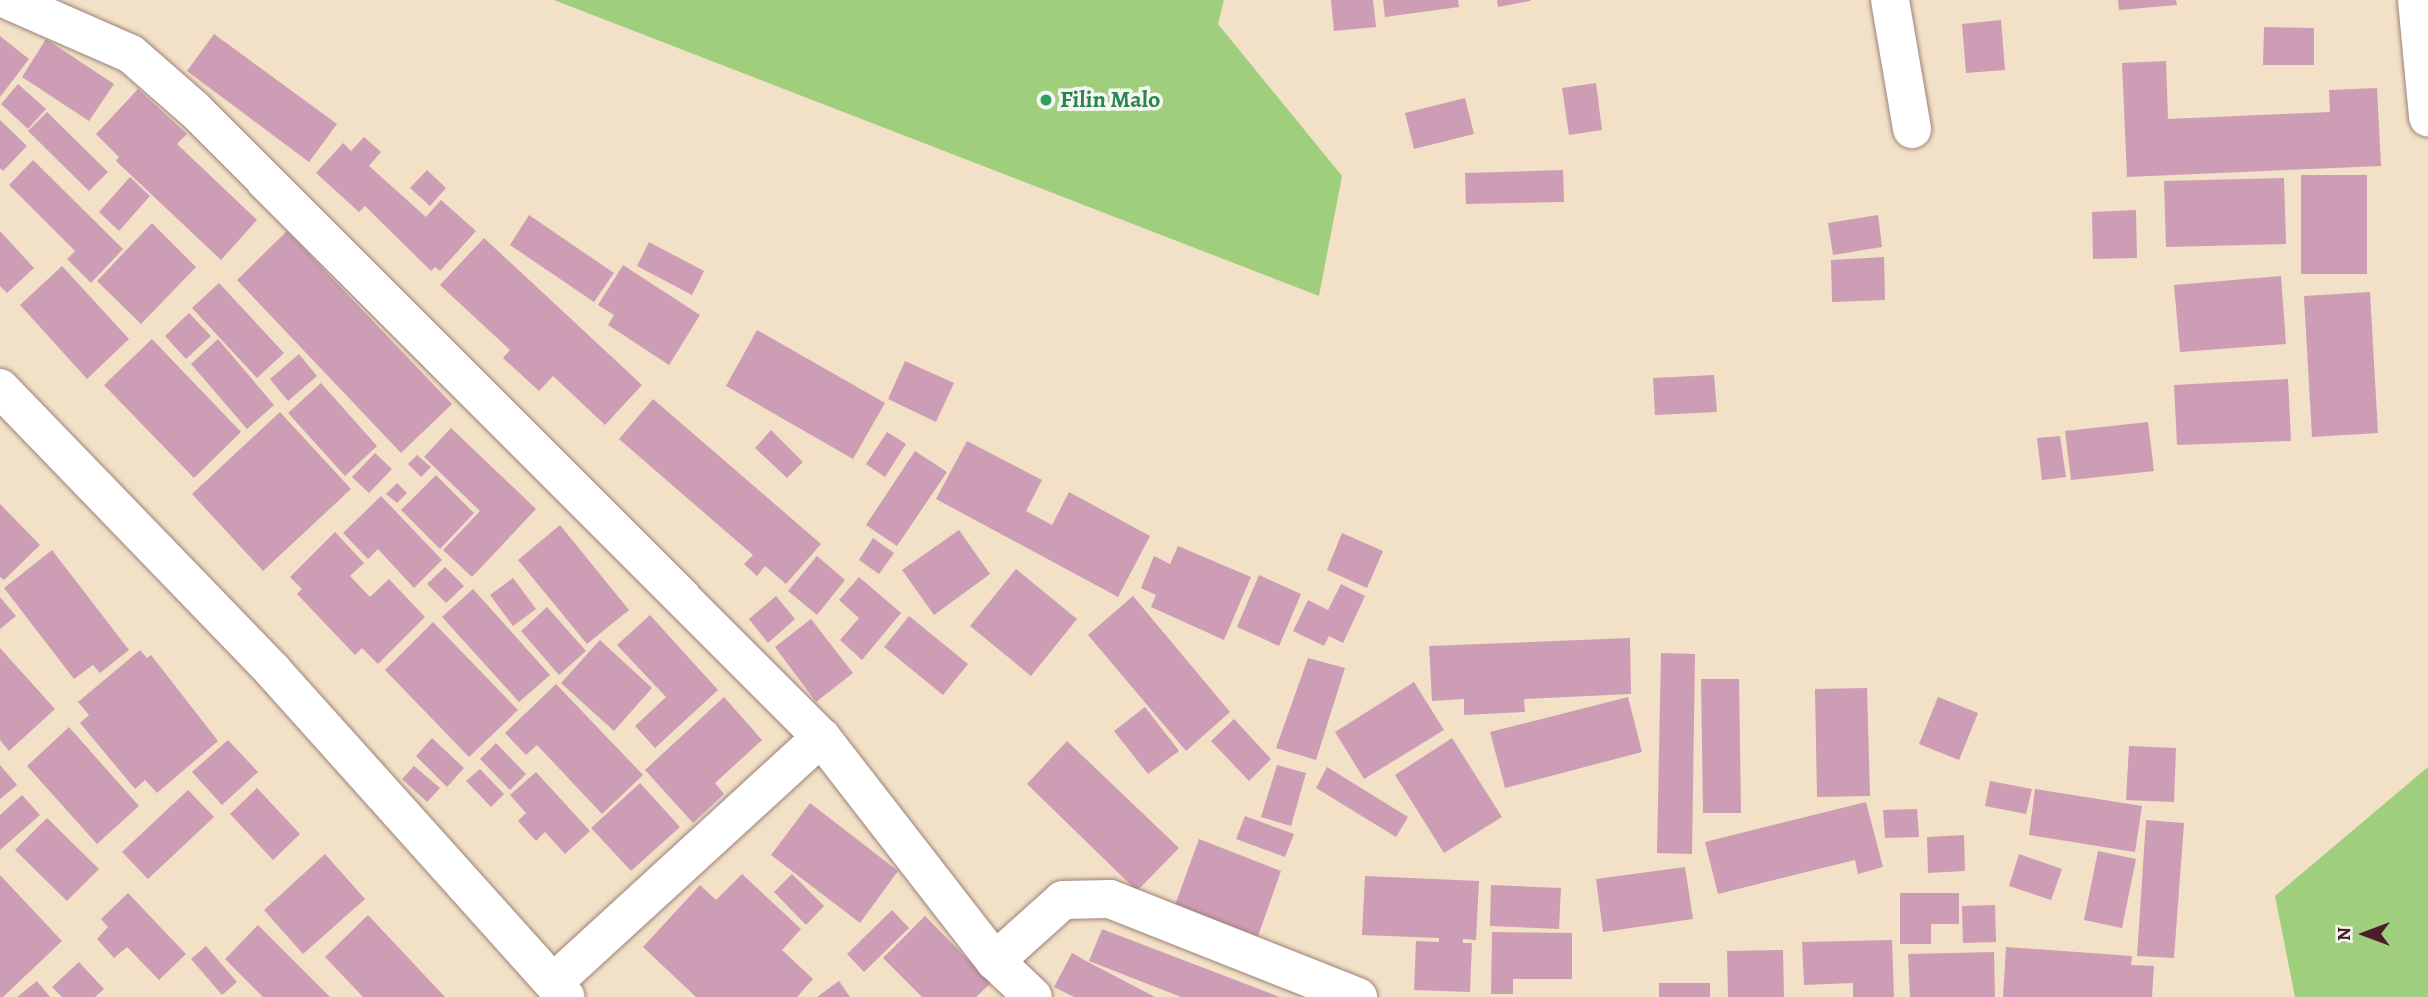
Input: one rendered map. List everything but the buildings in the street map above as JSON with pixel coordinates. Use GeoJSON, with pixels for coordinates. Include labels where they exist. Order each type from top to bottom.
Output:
{"type":"FeatureCollection","features":[{"type":"Feature","properties":{"kind":"street"},"geometry":{"type":"LineString","coordinates":[[8,0],[131,54],[195,110],[821,737],[995,961],[1033,997]]}},
{"type":"Feature","properties":{"kind":"street"},"geometry":{"type":"LineString","coordinates":[[1890,0],[1912,129]]}},
{"type":"Feature","properties":{"kind":"street"},"geometry":{"type":"LineString","coordinates":[[2417,0],[2428,117]]}},
{"type":"Feature","properties":{"kind":"street"},"geometry":{"type":"LineString","coordinates":[[0,388],[273,671],[560,990],[821,737]]}},
{"type":"Feature","properties":{"kind":"street"},"geometry":{"type":"LineString","coordinates":[[995,961],[1063,900],[1111,899],[1358,997]]}},
{"type":"Feature","properties":{"kind":"green space","name":"Filin Malo"},"geometry":{"type":"Polygon","coordinates":[[[554,0],[1224,0],[1218,24],[1342,176],[1319,296],[554,0]]]}},
{"type":"Feature","properties":{"kind":"green space"},"geometry":{"type":"Polygon","coordinates":[[[2428,767],[2428,997],[2295,997],[2275,896],[2428,767]]]}},
{"type":"Feature","properties":{"kind":"place","name":"Filin Malo"},"geometry":{"type":"Point","coordinates":[1046,100]}}]}
